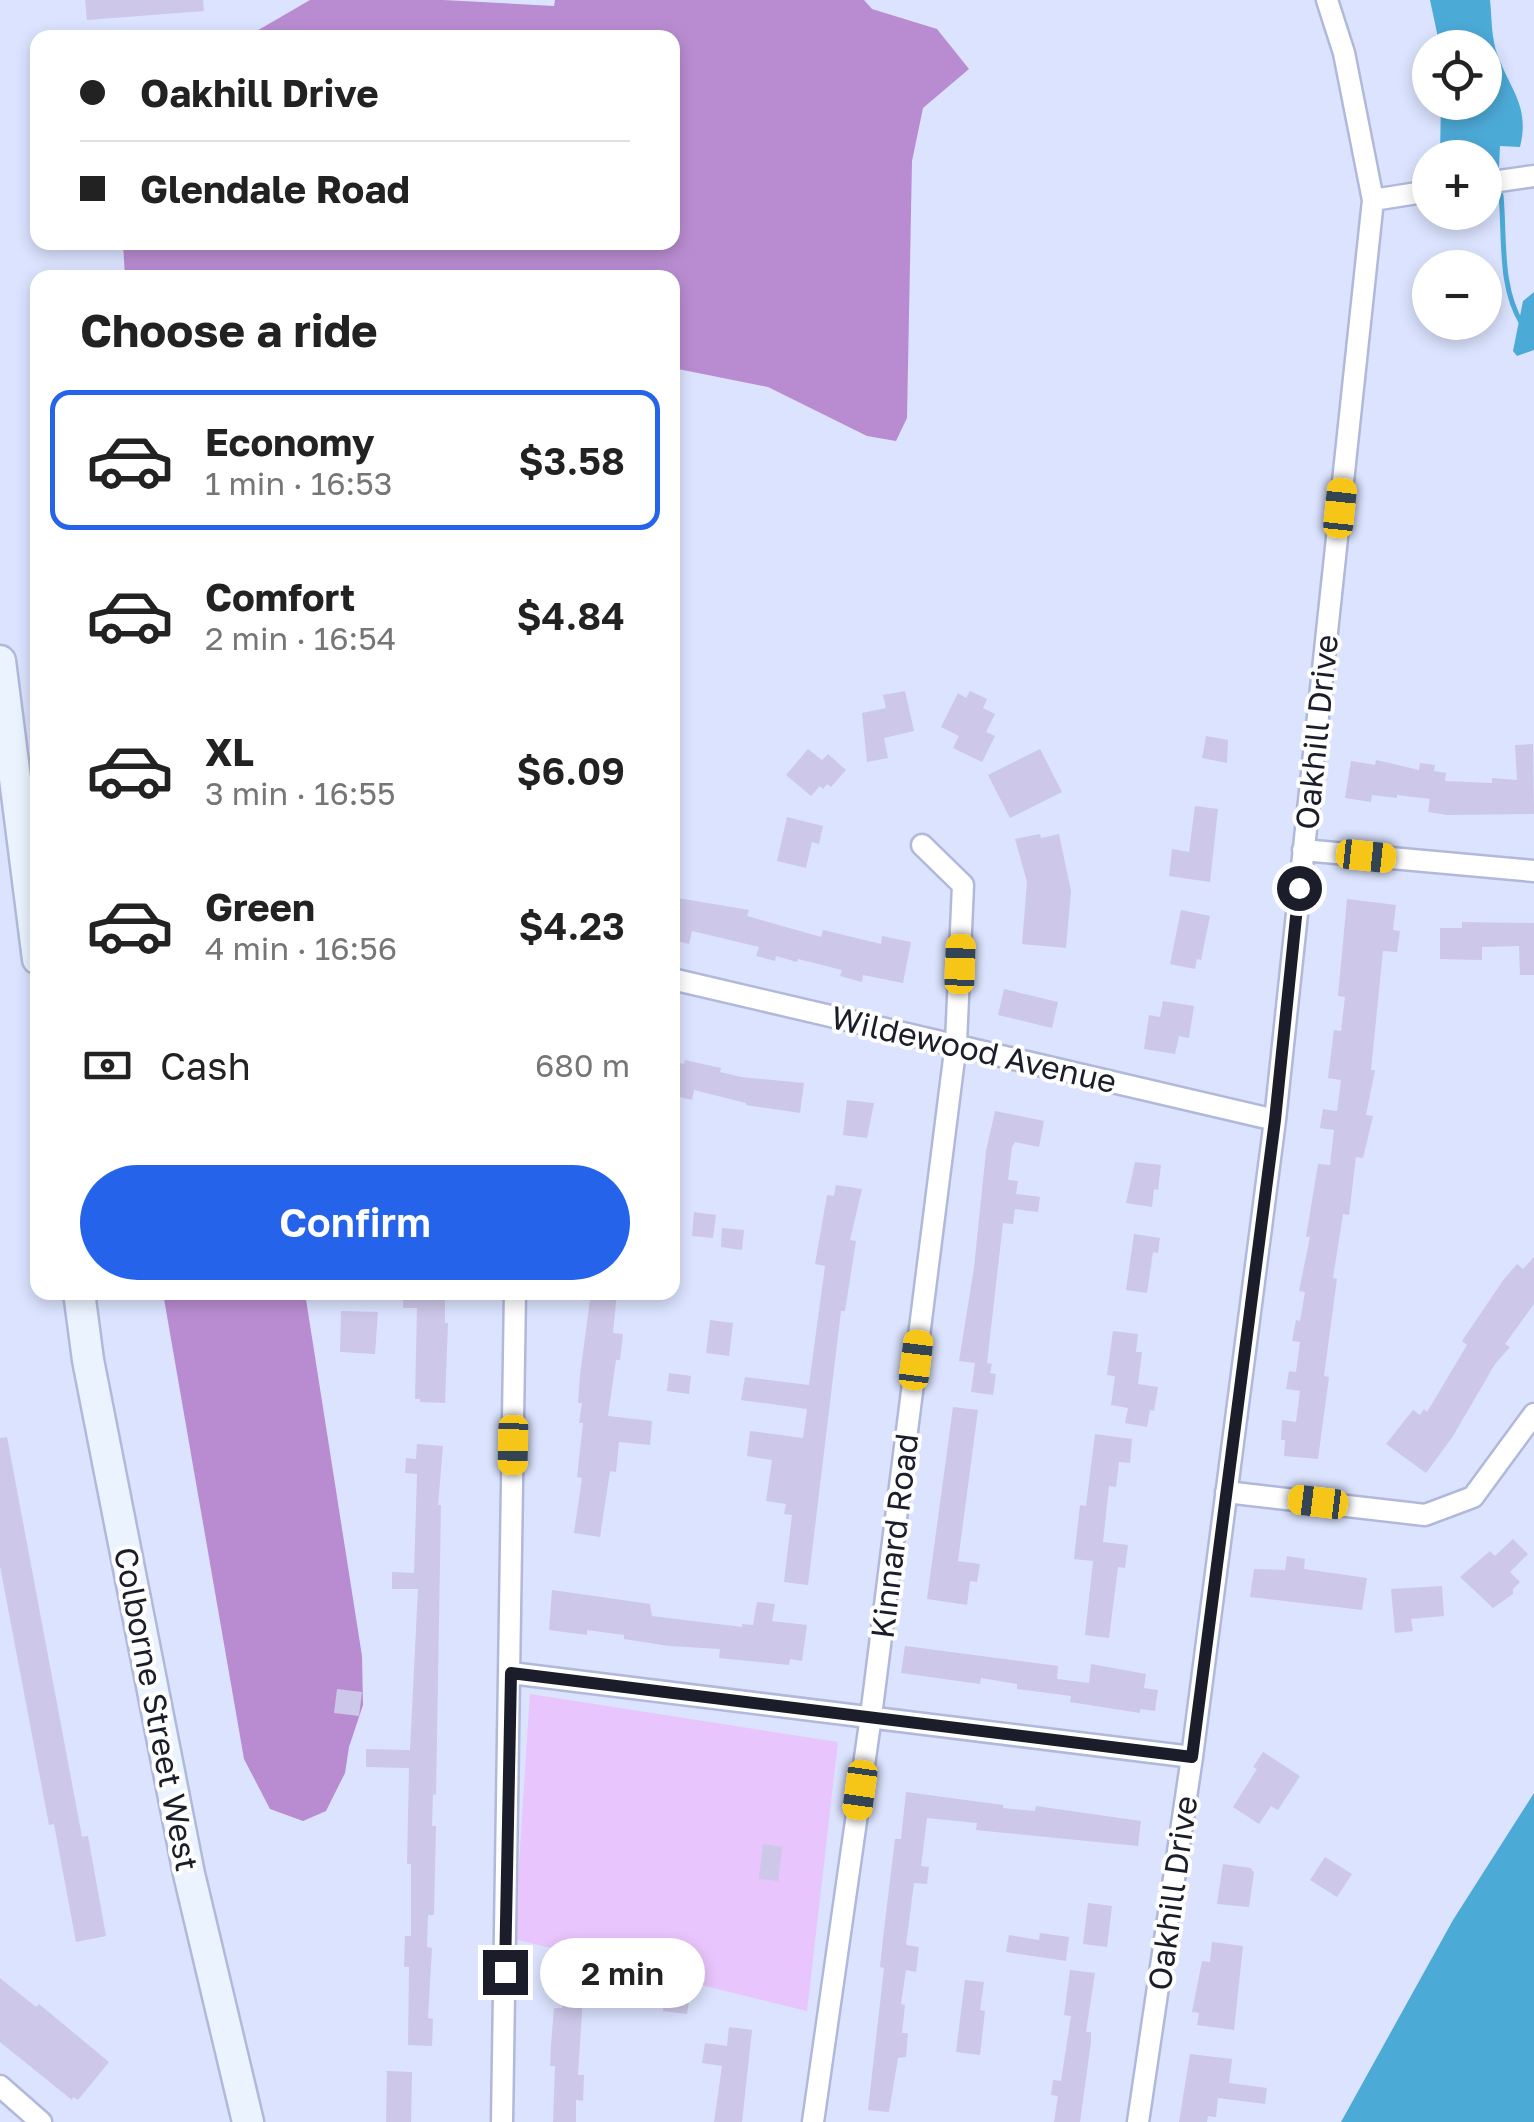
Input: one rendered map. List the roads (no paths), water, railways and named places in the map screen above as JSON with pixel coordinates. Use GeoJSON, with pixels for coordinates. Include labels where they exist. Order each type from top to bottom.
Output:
{"type":"FeatureCollection","features":[{"type":"Feature","properties":{"kind":"main road"},"geometry":{"type":"LineString","coordinates":[[0,661],[30,897]]}},
{"type":"Feature","properties":{"kind":"main road","name":"Colborne Street West"},"geometry":{"type":"LineString","coordinates":[[81,1300],[88,1360],[189,1874],[248,2122]]}},
{"type":"Feature","properties":{"kind":"street","name":"Oakhill Drive"},"geometry":{"type":"LineString","coordinates":[[1138,2122],[1192,1757],[1275,1120],[1373,200],[1344,52],[1327,0]]}},
{"type":"Feature","properties":{"kind":"street"},"geometry":{"type":"LineString","coordinates":[[1502,181],[1534,176]]}},
{"type":"Feature","properties":{"kind":"street"},"geometry":{"type":"LineString","coordinates":[[1373,200],[1412,194]]}},
{"type":"Feature","properties":{"kind":"street","name":"Kinnard Road"},"geometry":{"type":"LineString","coordinates":[[813,2122],[871,1716],[956,1043],[963,885],[922,845]]}},
{"type":"Feature","properties":{"kind":"street"},"geometry":{"type":"LineString","coordinates":[[1303,850],[1534,871]]}},
{"type":"Feature","properties":{"kind":"street","name":"Wildewood Avenue"},"geometry":{"type":"LineString","coordinates":[[680,981],[1275,1120]]}},
{"type":"Feature","properties":{"kind":"street"},"geometry":{"type":"LineString","coordinates":[[502,2122],[515,1300]]}},
{"type":"Feature","properties":{"kind":"street"},"geometry":{"type":"LineString","coordinates":[[1226,1492],[1425,1515],[1473,1497],[1534,1414]]}},
{"type":"Feature","properties":{"kind":"street"},"geometry":{"type":"LineString","coordinates":[[511,1673],[1192,1757]]}},
{"type":"Feature","properties":{"kind":"street"},"geometry":{"type":"LineString","coordinates":[[0,2086],[41,2122]]}},
{"type":"Feature","properties":{"kind":"water"},"geometry":{"type":"Polygon","coordinates":[[[1430,0],[1490,0],[1492,30],[1436,30],[1430,0]]]}},
{"type":"Feature","properties":{"kind":"water"},"geometry":{"type":"Polygon","coordinates":[[[1502,65],[1521,110],[1520,147],[1502,146],[1502,140],[1440,140],[1441,120],[1502,120],[1502,65]]]}},
{"type":"Feature","properties":{"kind":"water"},"geometry":{"type":"Polygon","coordinates":[[[1534,292],[1534,350],[1517,356],[1513,351],[1523,301],[1534,292]]]}},
{"type":"Feature","properties":{"kind":"water"},"geometry":{"type":"Polygon","coordinates":[[[1534,1793],[1534,2122],[1341,2122],[1453,1920],[1534,1793]]]}},
{"type":"Feature","properties":{"kind":"waterway"},"geometry":{"type":"LineString","coordinates":[[1502,217],[1506,278],[1522,324]]}}]}
